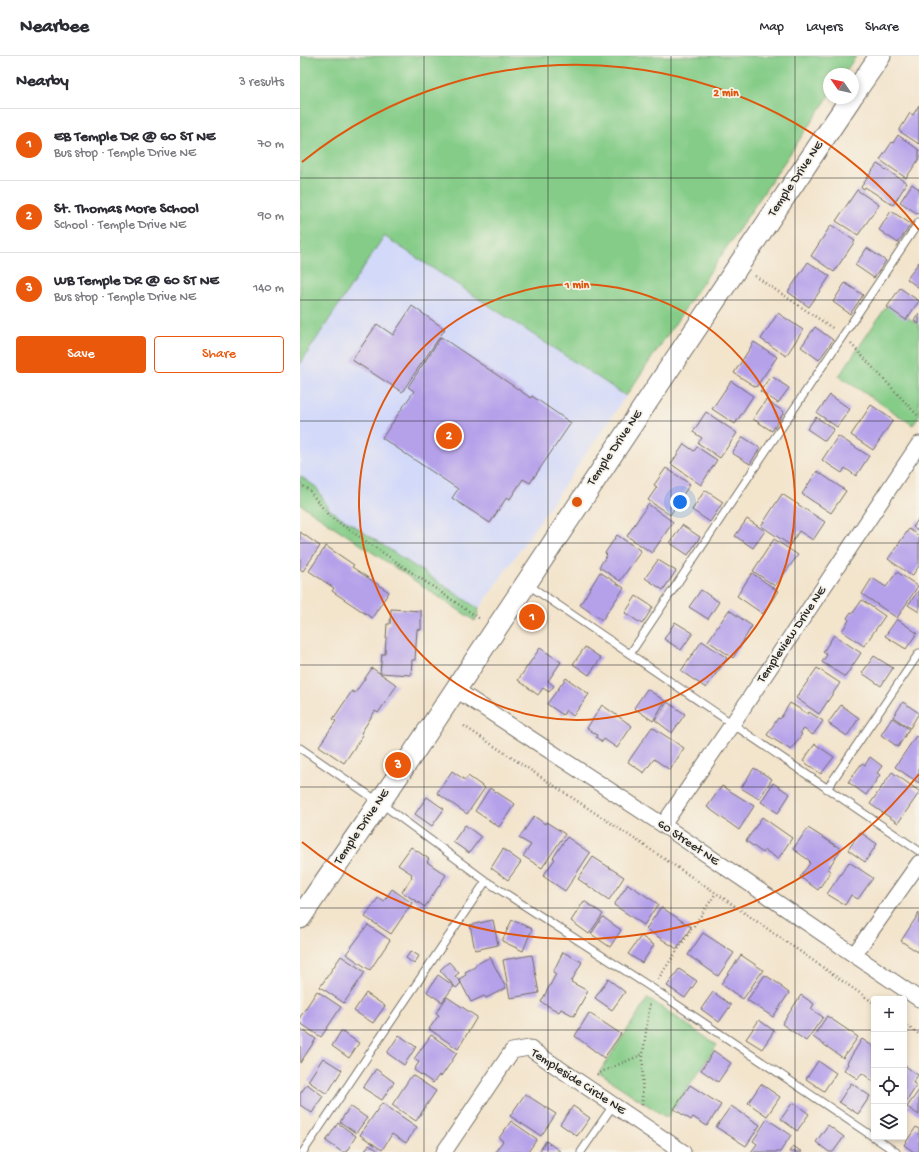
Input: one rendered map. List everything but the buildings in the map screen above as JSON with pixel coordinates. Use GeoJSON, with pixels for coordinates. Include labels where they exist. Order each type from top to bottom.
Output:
{"type":"FeatureCollection","features":[{"type":"Feature","properties":{"kind":"street"},"geometry":{"type":"LineString","coordinates":[[859,86],[880,56]]}},
{"type":"Feature","properties":{"kind":"street","name":"Temple Drive NE"},"geometry":{"type":"LineString","coordinates":[[300,918],[441,712],[525,583],[847,104]]}},
{"type":"Feature","properties":{"kind":"street","name":"Templeview Drive NE"},"geometry":{"type":"LineString","coordinates":[[663,825],[733,723],[919,444]]}},
{"type":"Feature","properties":{"kind":"street","name":"60 Street NE"},"geometry":{"type":"LineString","coordinates":[[455,689],[663,825],[919,999]]}},
{"type":"Feature","properties":{"kind":"street"},"geometry":{"type":"LineString","coordinates":[[854,955],[919,863]]}},
{"type":"Feature","properties":{"kind":"street","name":"Templeside Circle NE"},"geometry":{"type":"LineString","coordinates":[[444,1152],[512,1051],[529,1048],[683,1152]]}},
{"type":"Feature","properties":{"kind":"lane"},"geometry":{"type":"LineString","coordinates":[[630,654],[919,222]]}},
{"type":"Feature","properties":{"kind":"lane"},"geometry":{"type":"LineString","coordinates":[[525,583],[733,723],[919,851]]}},
{"type":"Feature","properties":{"kind":"lane"},"geometry":{"type":"LineString","coordinates":[[827,789],[919,653]]}},
{"type":"Feature","properties":{"kind":"lane"},"geometry":{"type":"LineString","coordinates":[[300,748],[379,802],[486,881],[652,988],[896,1152]]}},
{"type":"Feature","properties":{"kind":"lane"},"geometry":{"type":"LineString","coordinates":[[303,1152],[486,881]]}},
{"type":"Feature","properties":{"kind":"lane"},"geometry":{"type":"LineString","coordinates":[[581,1152],[614,1104]]}},
{"type":"Feature","properties":{"kind":"path"},"geometry":{"type":"LineString","coordinates":[[738,265],[843,336],[919,417]]}},
{"type":"Feature","properties":{"kind":"path"},"geometry":{"type":"LineString","coordinates":[[300,484],[308,489],[329,516],[480,619],[476,626]]}},
{"type":"Feature","properties":{"kind":"path"},"geometry":{"type":"LineString","coordinates":[[464,726],[716,893],[871,1001]]}},
{"type":"Feature","properties":{"kind":"path"},"geometry":{"type":"LineString","coordinates":[[633,1118],[642,1104],[643,1054],[652,988],[716,893]]}},
{"type":"Feature","properties":{"kind":"path"},"geometry":{"type":"LineString","coordinates":[[907,1026],[919,1034]]}},
{"type":"Feature","properties":{"kind":"path"},"geometry":{"type":"LineString","coordinates":[[589,1088],[599,1073],[643,1054]]}},
{"type":"Feature","properties":{"kind":"shaded area"},"geometry":{"type":"Polygon","coordinates":[[[384,236],[626,396],[479,609],[330,510],[316,487],[300,476],[300,364],[384,236]]]}},
{"type":"Feature","properties":{"kind":"green space"},"geometry":{"type":"Polygon","coordinates":[[[300,56],[856,56],[848,68],[823,68],[824,104],[626,396],[384,236],[300,364],[300,56]]]}},
{"type":"Feature","properties":{"kind":"green space"},"geometry":{"type":"Polygon","coordinates":[[[888,304],[919,325],[919,416],[913,425],[839,376],[888,304]]]}},
{"type":"Feature","properties":{"kind":"green space"},"geometry":{"type":"Polygon","coordinates":[[[300,476],[316,487],[330,510],[479,609],[475,621],[300,504],[300,476]]]}},
{"type":"Feature","properties":{"kind":"green space"},"geometry":{"type":"Polygon","coordinates":[[[648,998],[717,1045],[667,1118],[599,1073],[648,998]]]}},
{"type":"Feature","properties":{"kind":"place","name":"St. Thomas More School"},"geometry":{"type":"Point","coordinates":[449,436]}},
{"type":"Feature","properties":{"kind":"place","name":"EB Temple DR @ 60 ST NE"},"geometry":{"type":"Point","coordinates":[532,617]}},
{"type":"Feature","properties":{"kind":"place","name":"WB Temple DR @ 60 ST NE"},"geometry":{"type":"Point","coordinates":[398,765]}}]}
